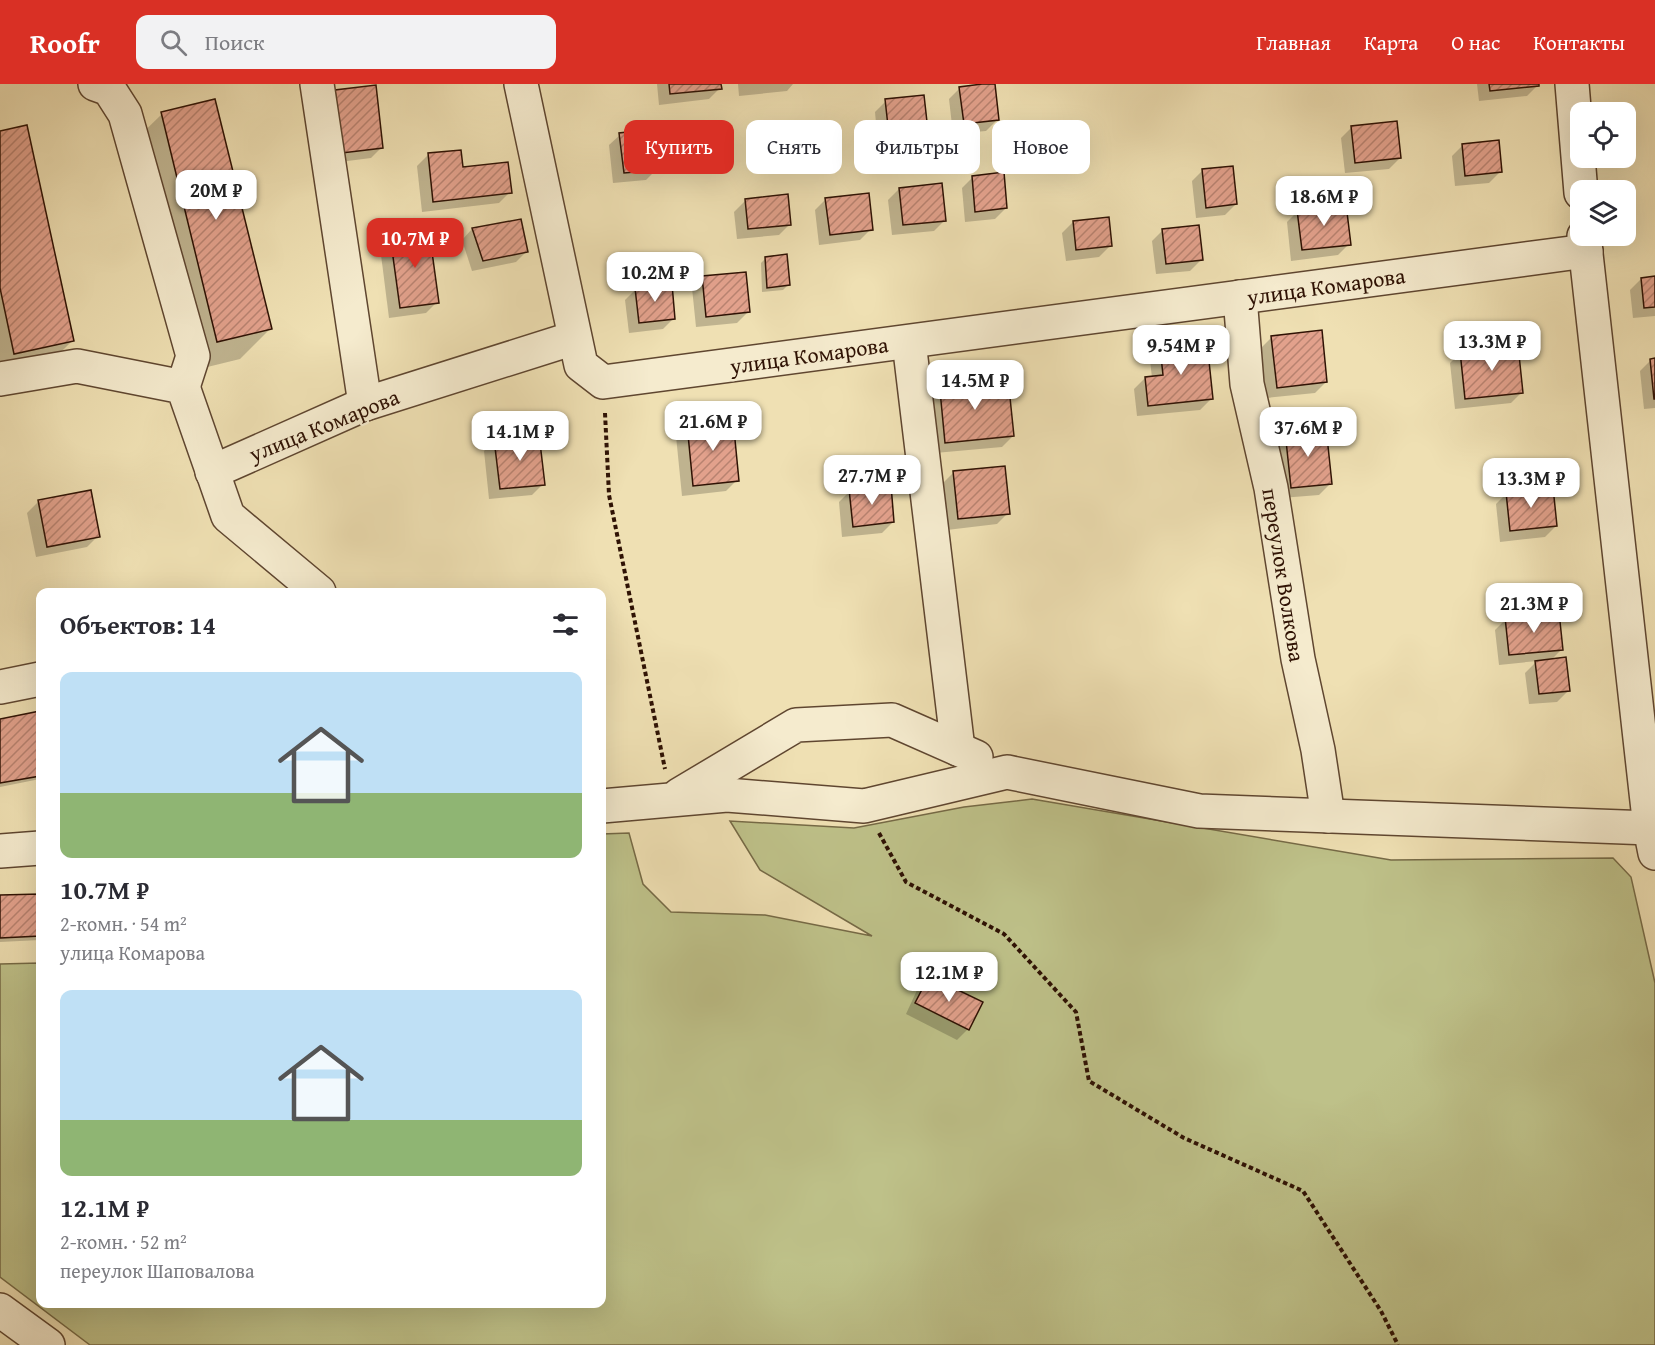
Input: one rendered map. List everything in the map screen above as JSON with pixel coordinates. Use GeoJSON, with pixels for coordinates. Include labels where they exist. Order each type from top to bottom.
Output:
{"type":"FeatureCollection","features":[{"type":"Feature","properties":{"kind":"street"},"geometry":{"type":"LineString","coordinates":[[95,84],[109,88],[124,114],[193,356],[183,387],[228,516],[314,588]]}},
{"type":"Feature","properties":{"kind":"street"},"geometry":{"type":"LineString","coordinates":[[317,84],[365,404]]}},
{"type":"Feature","properties":{"kind":"street"},"geometry":{"type":"LineString","coordinates":[[521,84],[581,365],[603,382]]}},
{"type":"Feature","properties":{"kind":"street"},"geometry":{"type":"LineString","coordinates":[[1572,84],[1580,180]]}},
{"type":"Feature","properties":{"kind":"street","name":"улица Комарова"},"geometry":{"type":"LineString","coordinates":[[603,382],[1240,297],[1570,245]]}},
{"type":"Feature","properties":{"kind":"street"},"geometry":{"type":"LineString","coordinates":[[671,800],[796,725],[892,720],[1007,772],[1199,811],[1328,816],[1652,841],[1585,246]]}},
{"type":"Feature","properties":{"kind":"street","name":"переулок Волкова"},"geometry":{"type":"LineString","coordinates":[[1240,297],[1247,384],[1270,488],[1298,659],[1318,750],[1328,816]]}},
{"type":"Feature","properties":{"kind":"street","name":"улица Комарова"},"geometry":{"type":"LineString","coordinates":[[212,472],[365,404],[574,338]]}},
{"type":"Feature","properties":{"kind":"street"},"geometry":{"type":"LineString","coordinates":[[909,342],[958,749]]}},
{"type":"Feature","properties":{"kind":"street"},"geometry":{"type":"LineString","coordinates":[[0,379],[77,366],[183,387]]}},
{"type":"Feature","properties":{"kind":"street"},"geometry":{"type":"LineString","coordinates":[[0,687],[36,680]]}},
{"type":"Feature","properties":{"kind":"street"},"geometry":{"type":"LineString","coordinates":[[606,806],[727,795],[864,806],[1007,772]]}},
{"type":"Feature","properties":{"kind":"street"},"geometry":{"type":"LineString","coordinates":[[0,851],[36,848]]}},
{"type":"Feature","properties":{"kind":"street"},"geometry":{"type":"LineString","coordinates":[[0,1310],[48,1345]]}},
{"type":"Feature","properties":{"kind":"path"},"geometry":{"type":"LineString","coordinates":[[603,382],[609,495],[671,800]]}},
{"type":"Feature","properties":{"kind":"path"},"geometry":{"type":"LineString","coordinates":[[864,806],[906,882],[1004,934],[1076,1012],[1089,1081],[1184,1138],[1303,1191],[1381,1311],[1398,1345]]}},
{"type":"Feature","properties":{"kind":"green space"},"geometry":{"type":"Polygon","coordinates":[[[1032,799],[1391,860],[1613,858],[1631,877],[1655,983],[1655,1345],[90,1345],[41,1308],[606,1308],[606,834],[629,833],[643,884],[671,912],[765,915],[872,936],[760,870],[730,821],[854,828],[964,807],[1032,799]]]}},
{"type":"Feature","properties":{"kind":"green space"},"geometry":{"type":"Polygon","coordinates":[[[36,963],[36,1304],[0,1277],[0,964],[36,963]]]}},
{"type":"Feature","properties":{"kind":"building"},"geometry":{"type":"Polygon","coordinates":[[[669,84],[721,84],[722,89],[670,94],[669,84]]]}},
{"type":"Feature","properties":{"kind":"building"},"geometry":{"type":"Polygon","coordinates":[[[995,84],[999,120],[980,122],[980,120],[963,120],[959,87],[995,84]]]}},
{"type":"Feature","properties":{"kind":"building"},"geometry":{"type":"Polygon","coordinates":[[[1489,84],[1539,84],[1539,86],[1490,91],[1489,84]]]}},
{"type":"Feature","properties":{"kind":"building"},"geometry":{"type":"Polygon","coordinates":[[[376,85],[383,148],[342,153],[335,90],[376,85]]]}},
{"type":"Feature","properties":{"kind":"building"},"geometry":{"type":"Polygon","coordinates":[[[924,95],[927,120],[887,120],[885,99],[924,95]]]}},
{"type":"Feature","properties":{"kind":"building"},"geometry":{"type":"Polygon","coordinates":[[[215,99],[272,329],[217,342],[161,112],[215,99]]]}},
{"type":"Feature","properties":{"kind":"building"},"geometry":{"type":"Polygon","coordinates":[[[1397,121],[1401,158],[1355,163],[1351,126],[1397,121]]]}},
{"type":"Feature","properties":{"kind":"building"},"geometry":{"type":"Polygon","coordinates":[[[27,125],[74,341],[14,354],[0,288],[0,131],[27,125]]]}},
{"type":"Feature","properties":{"kind":"building"},"geometry":{"type":"Polygon","coordinates":[[[624,132],[624,173],[619,133],[624,132]]]}},
{"type":"Feature","properties":{"kind":"building"},"geometry":{"type":"Polygon","coordinates":[[[1499,140],[1502,172],[1465,176],[1462,144],[1499,140]]]}},
{"type":"Feature","properties":{"kind":"building"},"geometry":{"type":"Polygon","coordinates":[[[461,150],[463,167],[508,162],[512,193],[433,202],[428,153],[461,150]]]}},
{"type":"Feature","properties":{"kind":"building"},"geometry":{"type":"Polygon","coordinates":[[[1233,166],[1237,204],[1206,208],[1202,169],[1233,166]]]}},
{"type":"Feature","properties":{"kind":"building"},"geometry":{"type":"Polygon","coordinates":[[[1004,174],[1007,208],[975,212],[972,176],[1004,174]]]}},
{"type":"Feature","properties":{"kind":"building"},"geometry":{"type":"Polygon","coordinates":[[[942,183],[946,221],[903,225],[899,188],[942,183]]]}},
{"type":"Feature","properties":{"kind":"building"},"geometry":{"type":"Polygon","coordinates":[[[869,193],[873,230],[830,235],[825,198],[869,193]]]}},
{"type":"Feature","properties":{"kind":"building"},"geometry":{"type":"Polygon","coordinates":[[[788,194],[791,225],[748,229],[745,199],[788,194]]]}},
{"type":"Feature","properties":{"kind":"building"},"geometry":{"type":"Polygon","coordinates":[[[1346,204],[1351,245],[1302,250],[1297,210],[1346,204]]]}},
{"type":"Feature","properties":{"kind":"building"},"geometry":{"type":"Polygon","coordinates":[[[1109,217],[1112,246],[1076,250],[1073,221],[1109,217]]]}},
{"type":"Feature","properties":{"kind":"building"},"geometry":{"type":"Polygon","coordinates":[[[521,219],[528,252],[483,261],[472,228],[521,219]]]}},
{"type":"Feature","properties":{"kind":"building"},"geometry":{"type":"Polygon","coordinates":[[[1199,225],[1203,260],[1166,264],[1162,229],[1199,225]]]}},
{"type":"Feature","properties":{"kind":"building"},"geometry":{"type":"Polygon","coordinates":[[[429,230],[439,303],[400,308],[390,235],[429,230]]]}},
{"type":"Feature","properties":{"kind":"building"},"geometry":{"type":"Polygon","coordinates":[[[787,254],[790,285],[767,288],[765,257],[787,254]]]}},
{"type":"Feature","properties":{"kind":"building"},"geometry":{"type":"Polygon","coordinates":[[[746,272],[750,312],[706,317],[702,276],[746,272]]]}},
{"type":"Feature","properties":{"kind":"building"},"geometry":{"type":"Polygon","coordinates":[[[1655,276],[1655,307],[1644,308],[1641,278],[1655,276]]]}},
{"type":"Feature","properties":{"kind":"building"},"geometry":{"type":"Polygon","coordinates":[[[672,284],[675,319],[639,323],[635,288],[672,284]]]}},
{"type":"Feature","properties":{"kind":"building"},"geometry":{"type":"Polygon","coordinates":[[[1322,330],[1327,382],[1277,388],[1271,336],[1322,330]]]}},
{"type":"Feature","properties":{"kind":"building"},"geometry":{"type":"Polygon","coordinates":[[[1207,342],[1213,399],[1148,406],[1145,377],[1163,375],[1160,347],[1207,342]]]}},
{"type":"Feature","properties":{"kind":"building"},"geometry":{"type":"Polygon","coordinates":[[[1518,345],[1523,393],[1465,399],[1460,351],[1518,345]]]}},
{"type":"Feature","properties":{"kind":"building"},"geometry":{"type":"Polygon","coordinates":[[[1655,358],[1655,399],[1654,399],[1650,359],[1655,358]]]}},
{"type":"Feature","properties":{"kind":"building"},"geometry":{"type":"Polygon","coordinates":[[[982,376],[984,390],[1009,388],[1014,436],[945,443],[939,380],[982,376]]]}},
{"type":"Feature","properties":{"kind":"building"},"geometry":{"type":"Polygon","coordinates":[[[733,419],[739,481],[693,486],[687,424],[733,419]]]}},
{"type":"Feature","properties":{"kind":"building"},"geometry":{"type":"Polygon","coordinates":[[[1326,427],[1332,484],[1291,488],[1285,431],[1326,427]]]}},
{"type":"Feature","properties":{"kind":"building"},"geometry":{"type":"Polygon","coordinates":[[[539,434],[545,485],[500,489],[494,439],[539,434]]]}},
{"type":"Feature","properties":{"kind":"building"},"geometry":{"type":"Polygon","coordinates":[[[1005,466],[1010,514],[958,519],[953,471],[1005,466]]]}},
{"type":"Feature","properties":{"kind":"building"},"geometry":{"type":"Polygon","coordinates":[[[891,485],[894,522],[853,527],[849,489],[891,485]]]}},
{"type":"Feature","properties":{"kind":"building"},"geometry":{"type":"Polygon","coordinates":[[[1553,487],[1557,526],[1510,531],[1506,492],[1553,487]]]}},
{"type":"Feature","properties":{"kind":"building"},"geometry":{"type":"Polygon","coordinates":[[[91,490],[100,537],[47,547],[38,500],[91,490]]]}},
{"type":"Feature","properties":{"kind":"building"},"geometry":{"type":"Polygon","coordinates":[[[1559,612],[1563,650],[1509,655],[1505,617],[1559,612]]]}},
{"type":"Feature","properties":{"kind":"building"},"geometry":{"type":"Polygon","coordinates":[[[1566,657],[1570,691],[1539,694],[1535,661],[1566,657]]]}},
{"type":"Feature","properties":{"kind":"building"},"geometry":{"type":"Polygon","coordinates":[[[36,712],[36,777],[0,783],[0,719],[36,712]]]}},
{"type":"Feature","properties":{"kind":"building"},"geometry":{"type":"Polygon","coordinates":[[[36,894],[36,936],[0,938],[0,895],[36,894]]]}},
{"type":"Feature","properties":{"kind":"building"},"geometry":{"type":"Polygon","coordinates":[[[929,976],[983,1002],[969,1030],[915,1003],[929,976]]]}}]}
